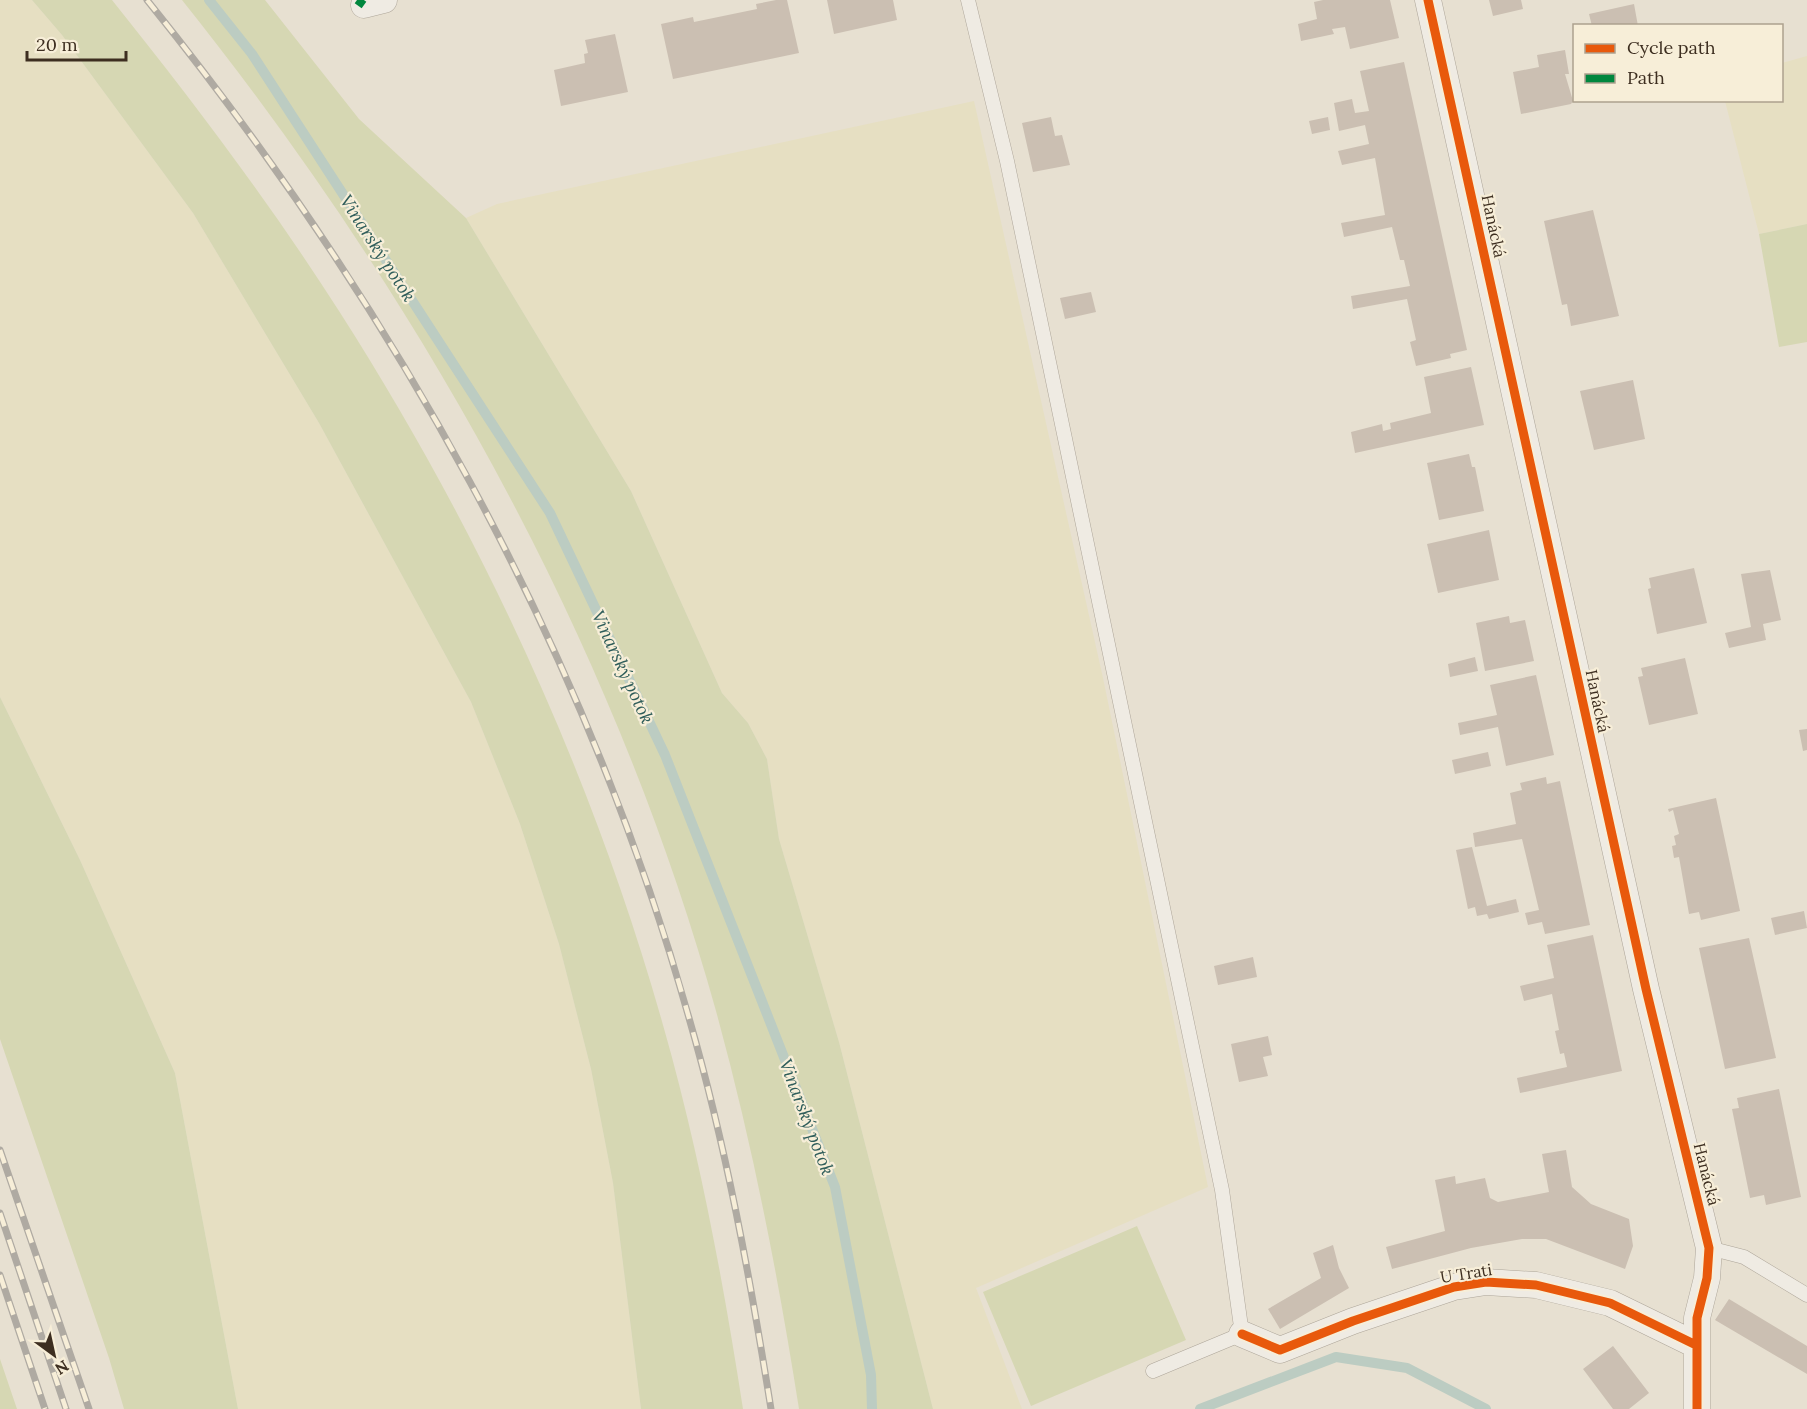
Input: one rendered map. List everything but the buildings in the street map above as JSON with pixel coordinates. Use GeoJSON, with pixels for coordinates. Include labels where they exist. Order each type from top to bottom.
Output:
{"type":"FeatureCollection","features":[{"type":"Feature","properties":{"kind":"street","name":"Hanácká"},"geometry":{"type":"LineString","coordinates":[[1428,0],[1646,989],[1709,1248],[1707,1278],[1696,1318],[1698,1409]]}},
{"type":"Feature","properties":{"kind":"street","name":"U Trati"},"geometry":{"type":"LineString","coordinates":[[1242,1334],[1280,1350],[1353,1321],[1454,1287],[1486,1282],[1536,1285],[1610,1303],[1696,1345]]}},
{"type":"Feature","properties":{"kind":"lane"},"geometry":{"type":"LineString","coordinates":[[968,0],[1010,173],[1222,1190],[1242,1334],[1154,1371]]}},
{"type":"Feature","properties":{"kind":"lane"},"geometry":{"type":"LineString","coordinates":[[1709,1248],[1723,1249],[1744,1257],[1807,1294]]}},
{"type":"Feature","properties":{"kind":"shaded area"},"geometry":{"type":"Polygon","coordinates":[[[0,0],[32,0],[62,35],[193,213],[319,423],[471,702],[520,824],[559,944],[591,1069],[613,1183],[641,1409],[238,1409],[175,1073],[80,860],[0,697],[0,0]]]}},
{"type":"Feature","properties":{"kind":"shaded area"},"geometry":{"type":"Polygon","coordinates":[[[1807,56],[1807,224],[1759,234],[1725,102],[1783,102],[1783,63],[1807,56]]]}},
{"type":"Feature","properties":{"kind":"shaded area"},"geometry":{"type":"Polygon","coordinates":[[[974,101],[1103,678],[1208,1187],[976,1288],[1022,1409],[933,1409],[839,1042],[779,839],[767,759],[748,723],[722,693],[631,491],[466,218],[497,204],[974,101]]]}},
{"type":"Feature","properties":{"kind":"green space"},"geometry":{"type":"Polygon","coordinates":[[[32,0],[112,0],[230,152],[313,271],[390,395],[485,567],[566,746],[602,838],[663,1025],[699,1168],[743,1409],[641,1409],[613,1183],[591,1069],[559,944],[520,824],[471,702],[319,423],[193,213],[62,35],[32,0]]]}},
{"type":"Feature","properties":{"kind":"green space"},"geometry":{"type":"Polygon","coordinates":[[[182,0],[265,0],[359,119],[466,218],[631,491],[722,693],[748,723],[767,759],[779,839],[839,1042],[933,1409],[799,1409],[763,1209],[729,1060],[673,874],[623,739],[565,607],[500,479],[429,354],[352,232],[269,114],[182,0]]]}},
{"type":"Feature","properties":{"kind":"green space"},"geometry":{"type":"Polygon","coordinates":[[[1807,224],[1807,342],[1779,347],[1759,234],[1807,224]]]}},
{"type":"Feature","properties":{"kind":"green space"},"geometry":{"type":"Polygon","coordinates":[[[0,697],[80,860],[175,1073],[238,1409],[124,1409],[109,1358],[0,1039],[0,697]]]}},
{"type":"Feature","properties":{"kind":"green space"},"geometry":{"type":"Polygon","coordinates":[[[1137,1226],[1186,1340],[1031,1406],[983,1292],[1137,1226]]]}},
{"type":"Feature","properties":{"kind":"green space"},"geometry":{"type":"Polygon","coordinates":[[[0,1359],[17,1409],[0,1409],[0,1359]]]}},
{"type":"Feature","properties":{"kind":"waterway","name":"Vinarský potok"},"geometry":{"type":"LineString","coordinates":[[209,0],[252,54],[550,513],[665,755],[835,1187],[871,1375],[872,1409]]}},
{"type":"Feature","properties":{"kind":"waterway","name":"Vinarský potok"},"geometry":{"type":"LineString","coordinates":[[1200,1409],[1336,1357],[1407,1368],[1486,1409]]}},
{"type":"Feature","properties":{"kind":"railway"},"geometry":{"type":"LineString","coordinates":[[147,0],[236,115],[319,233],[398,356],[470,482],[535,611],[594,743],[646,879],[702,1066],[736,1212],[771,1409]]}},
{"type":"Feature","properties":{"kind":"railway"},"geometry":{"type":"LineString","coordinates":[[0,1150],[89,1409]]}},
{"type":"Feature","properties":{"kind":"railway"},"geometry":{"type":"LineString","coordinates":[[0,1213],[66,1409]]}},
{"type":"Feature","properties":{"kind":"railway"},"geometry":{"type":"LineString","coordinates":[[0,1275],[45,1409]]}},
{"type":"Feature","properties":{"kind":"marked path"},"geometry":{"type":"LineString","coordinates":[[357,0],[364,5]]}},
{"type":"Feature","properties":{"kind":"cycle path"},"geometry":{"type":"LineString","coordinates":[[1428,0],[1646,989],[1709,1248],[1707,1278],[1697,1318],[1697,1409]]}},
{"type":"Feature","properties":{"kind":"cycle path"},"geometry":{"type":"LineString","coordinates":[[1242,1334],[1280,1350],[1353,1321],[1454,1287],[1486,1282],[1536,1285],[1610,1303],[1696,1345]]}}]}
